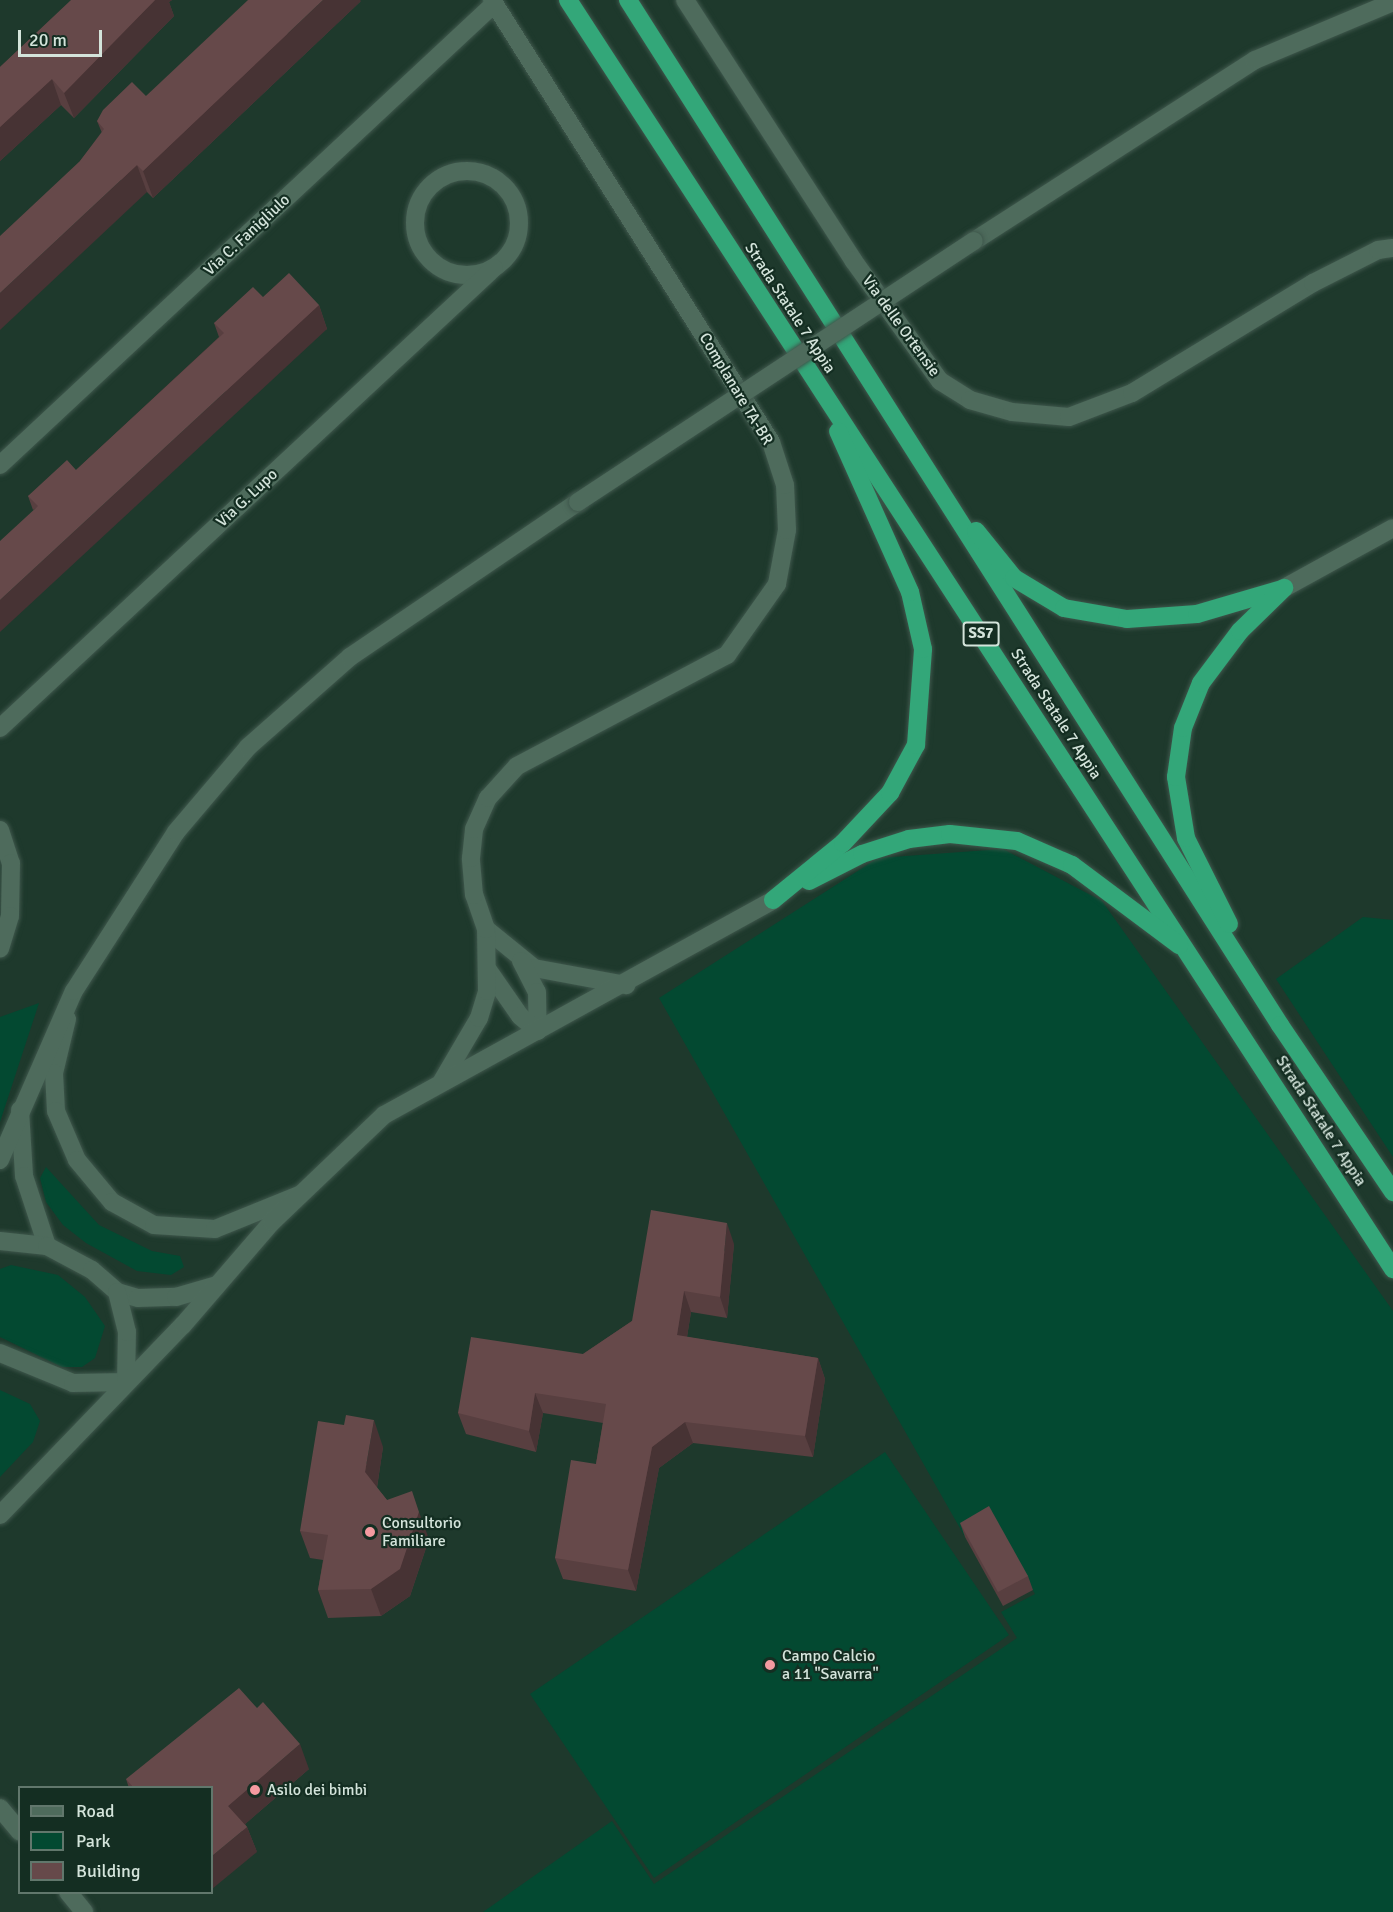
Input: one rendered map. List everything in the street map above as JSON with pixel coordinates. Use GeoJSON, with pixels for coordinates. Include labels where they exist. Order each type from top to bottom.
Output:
{"type":"FeatureCollection","features":[{"type":"Feature","properties":{"kind":"highway","name":"Strada Statale 7 Appia"},"geometry":{"type":"LineString","coordinates":[[568,0],[1393,1269]]}},
{"type":"Feature","properties":{"kind":"highway","name":"Strada Statale 7 Appia"},"geometry":{"type":"LineString","coordinates":[[628,0],[1280,1025],[1393,1192]]}},
{"type":"Feature","properties":{"kind":"highway"},"geometry":{"type":"LineString","coordinates":[[773,900],[843,843],[891,793],[916,745],[923,692],[923,649],[910,592],[824,396]]}},
{"type":"Feature","properties":{"kind":"highway"},"geometry":{"type":"LineString","coordinates":[[910,445],[941,478],[1014,578],[1064,608],[1127,619],[1197,614],[1284,588]]}},
{"type":"Feature","properties":{"kind":"highway"},"geometry":{"type":"LineString","coordinates":[[1280,1025],[1255,964],[1199,871],[1186,838],[1176,777],[1183,728],[1201,683],[1240,631],[1284,588]]}},
{"type":"Feature","properties":{"kind":"highway"},"geometry":{"type":"LineString","coordinates":[[773,900],[862,854],[909,839],[950,834],[1017,842],[1072,865],[1190,954]]}},
{"type":"Feature","properties":{"kind":"street","name":"Via delle Ortensie"},"geometry":{"type":"LineString","coordinates":[[685,0],[860,269],[940,381],[970,400],[1012,412],[1069,417],[1132,393],[1313,283],[1378,250],[1393,248]]}},
{"type":"Feature","properties":{"kind":"street","name":"Via C. Fanigliulo"},"geometry":{"type":"LineString","coordinates":[[0,465],[493,2]]}},
{"type":"Feature","properties":{"kind":"street","name":"Complanare TA-BR"},"geometry":{"type":"LineString","coordinates":[[486,929],[474,895],[471,858],[474,829],[488,798],[517,766],[727,655],[777,584],[787,530],[785,485],[771,442],[493,2]]}},
{"type":"Feature","properties":{"kind":"street"},"geometry":{"type":"LineString","coordinates":[[0,1160],[74,991],[176,832],[248,747],[350,657],[578,502],[974,241],[1255,60],[1393,2]]}},
{"type":"Feature","properties":{"kind":"street"},"geometry":{"type":"LineString","coordinates":[[467,170],[494,177],[513,196],[520,222],[513,249],[494,268],[467,276],[441,268],[421,249],[414,222],[421,196],[441,177],[467,170]]}},
{"type":"Feature","properties":{"kind":"street","name":"Via G. Lupo"},"geometry":{"type":"LineString","coordinates":[[0,728],[494,268]]}},
{"type":"Feature","properties":{"kind":"street"},"geometry":{"type":"LineString","coordinates":[[1284,588],[1393,528]]}},
{"type":"Feature","properties":{"kind":"street"},"geometry":{"type":"LineString","coordinates":[[0,830],[11,863],[10,916],[0,948]]}},
{"type":"Feature","properties":{"kind":"street"},"geometry":{"type":"LineString","coordinates":[[0,1515],[301,1194],[384,1115],[442,1081],[626,985],[773,900]]}},
{"type":"Feature","properties":{"kind":"street"},"geometry":{"type":"LineString","coordinates":[[486,929],[520,960],[537,992],[538,1032]]}},
{"type":"Feature","properties":{"kind":"street"},"geometry":{"type":"LineString","coordinates":[[442,1081],[479,1018],[488,970],[486,929]]}},
{"type":"Feature","properties":{"kind":"street"},"geometry":{"type":"LineString","coordinates":[[520,960],[563,977],[626,985]]}},
{"type":"Feature","properties":{"kind":"street"},"geometry":{"type":"LineString","coordinates":[[488,970],[520,1016],[538,1032]]}},
{"type":"Feature","properties":{"kind":"street"},"geometry":{"type":"LineString","coordinates":[[74,991],[54,1073],[57,1111],[76,1160],[112,1202],[154,1226],[215,1229],[301,1194]]}},
{"type":"Feature","properties":{"kind":"street"},"geometry":{"type":"LineString","coordinates":[[20,1110],[24,1176],[47,1246]]}},
{"type":"Feature","properties":{"kind":"street"},"geometry":{"type":"LineString","coordinates":[[0,1241],[47,1246],[92,1270],[117,1292],[127,1332],[126,1382]]}},
{"type":"Feature","properties":{"kind":"street"},"geometry":{"type":"LineString","coordinates":[[117,1292],[176,1297],[217,1285]]}},
{"type":"Feature","properties":{"kind":"street"},"geometry":{"type":"LineString","coordinates":[[0,1353],[73,1383],[126,1382]]}},
{"type":"Feature","properties":{"kind":"street"},"geometry":{"type":"LineString","coordinates":[[0,1808],[18,1830]]}},
{"type":"Feature","properties":{"kind":"street"},"geometry":{"type":"LineString","coordinates":[[69,1894],[84,1912]]}},
{"type":"Feature","properties":{"kind":"green space"},"geometry":{"type":"Polygon","coordinates":[[[1003,849],[1102,901],[1393,1311],[1393,1912],[483,1912],[612,1821],[654,1884],[1017,1638],[1001,1612],[1035,1594],[994,1520],[965,1537],[659,998],[878,858],[1003,849]]]}},
{"type":"Feature","properties":{"kind":"green space"},"geometry":{"type":"Polygon","coordinates":[[[1363,917],[1393,920],[1393,1157],[1276,979],[1363,917]]]}},
{"type":"Feature","properties":{"kind":"green space"},"geometry":{"type":"Polygon","coordinates":[[[39,1003],[0,1122],[0,1017],[39,1003]]]}},
{"type":"Feature","properties":{"kind":"green space"},"geometry":{"type":"Polygon","coordinates":[[[46,1167],[99,1225],[152,1251],[180,1256],[184,1267],[171,1275],[137,1271],[86,1243],[63,1225],[46,1202],[40,1178],[46,1167]]]}},
{"type":"Feature","properties":{"kind":"green space"},"geometry":{"type":"Polygon","coordinates":[[[11,1265],[58,1275],[85,1297],[105,1326],[95,1358],[82,1367],[62,1367],[0,1337],[0,1269],[11,1265]]]}},
{"type":"Feature","properties":{"kind":"green space"},"geometry":{"type":"Polygon","coordinates":[[[0,1390],[30,1404],[40,1421],[33,1442],[0,1477],[0,1390]]]}},
{"type":"Feature","properties":{"kind":"green space","name":"Campo Calcio a 11 \"Savarra\""},"geometry":{"type":"Polygon","coordinates":[[[885,1452],[1009,1635],[654,1878],[530,1694],[885,1452]]]}},
{"type":"Feature","properties":{"kind":"building"},"geometry":{"type":"Polygon","coordinates":[[[71,0],[155,0],[64,93],[52,79],[0,127],[0,67],[71,0]]]}},
{"type":"Feature","properties":{"kind":"building"},"geometry":{"type":"Polygon","coordinates":[[[248,0],[323,0],[143,171],[137,165],[0,293],[0,236],[80,161],[104,129],[97,121],[103,110],[132,82],[146,96],[248,0]]]}},
{"type":"Feature","properties":{"kind":"building"},"geometry":{"type":"Polygon","coordinates":[[[289,273],[319,305],[0,600],[0,541],[38,506],[28,496],[67,460],[76,470],[224,333],[214,323],[253,287],[263,297],[289,273]]]}},
{"type":"Feature","properties":{"kind":"building"},"geometry":{"type":"Polygon","coordinates":[[[651,1210],[727,1223],[720,1297],[684,1291],[677,1335],[818,1358],[805,1436],[685,1422],[652,1447],[628,1570],[555,1558],[571,1460],[596,1464],[606,1404],[535,1393],[529,1431],[458,1413],[471,1337],[583,1354],[632,1321],[651,1210]]]}},
{"type":"Feature","properties":{"kind":"building","name":"Consultorio Familiare"},"geometry":{"type":"Polygon","coordinates":[[[346,1415],[374,1420],[365,1472],[387,1500],[412,1491],[419,1512],[400,1569],[371,1589],[318,1590],[328,1535],[300,1531],[318,1421],[344,1425],[346,1415]]]}},
{"type":"Feature","properties":{"kind":"building"},"geometry":{"type":"Polygon","coordinates":[[[989,1506],[1028,1576],[998,1592],[960,1523],[989,1506]]]}},
{"type":"Feature","properties":{"kind":"building"},"geometry":{"type":"Polygon","coordinates":[[[239,1688],[257,1708],[263,1702],[300,1744],[228,1806],[247,1827],[213,1855],[213,1786],[132,1786],[126,1779],[239,1688]]]}},
{"type":"Feature","properties":{"kind":"place","name":"Consultorio Familiare"},"geometry":{"type":"Point","coordinates":[370,1532]}},
{"type":"Feature","properties":{"kind":"place","name":"Campo Calcio a 11 \"Savarra\""},"geometry":{"type":"Point","coordinates":[770,1665]}},
{"type":"Feature","properties":{"kind":"place","name":"Asilo dei bimbi"},"geometry":{"type":"Point","coordinates":[255,1790]}}]}
